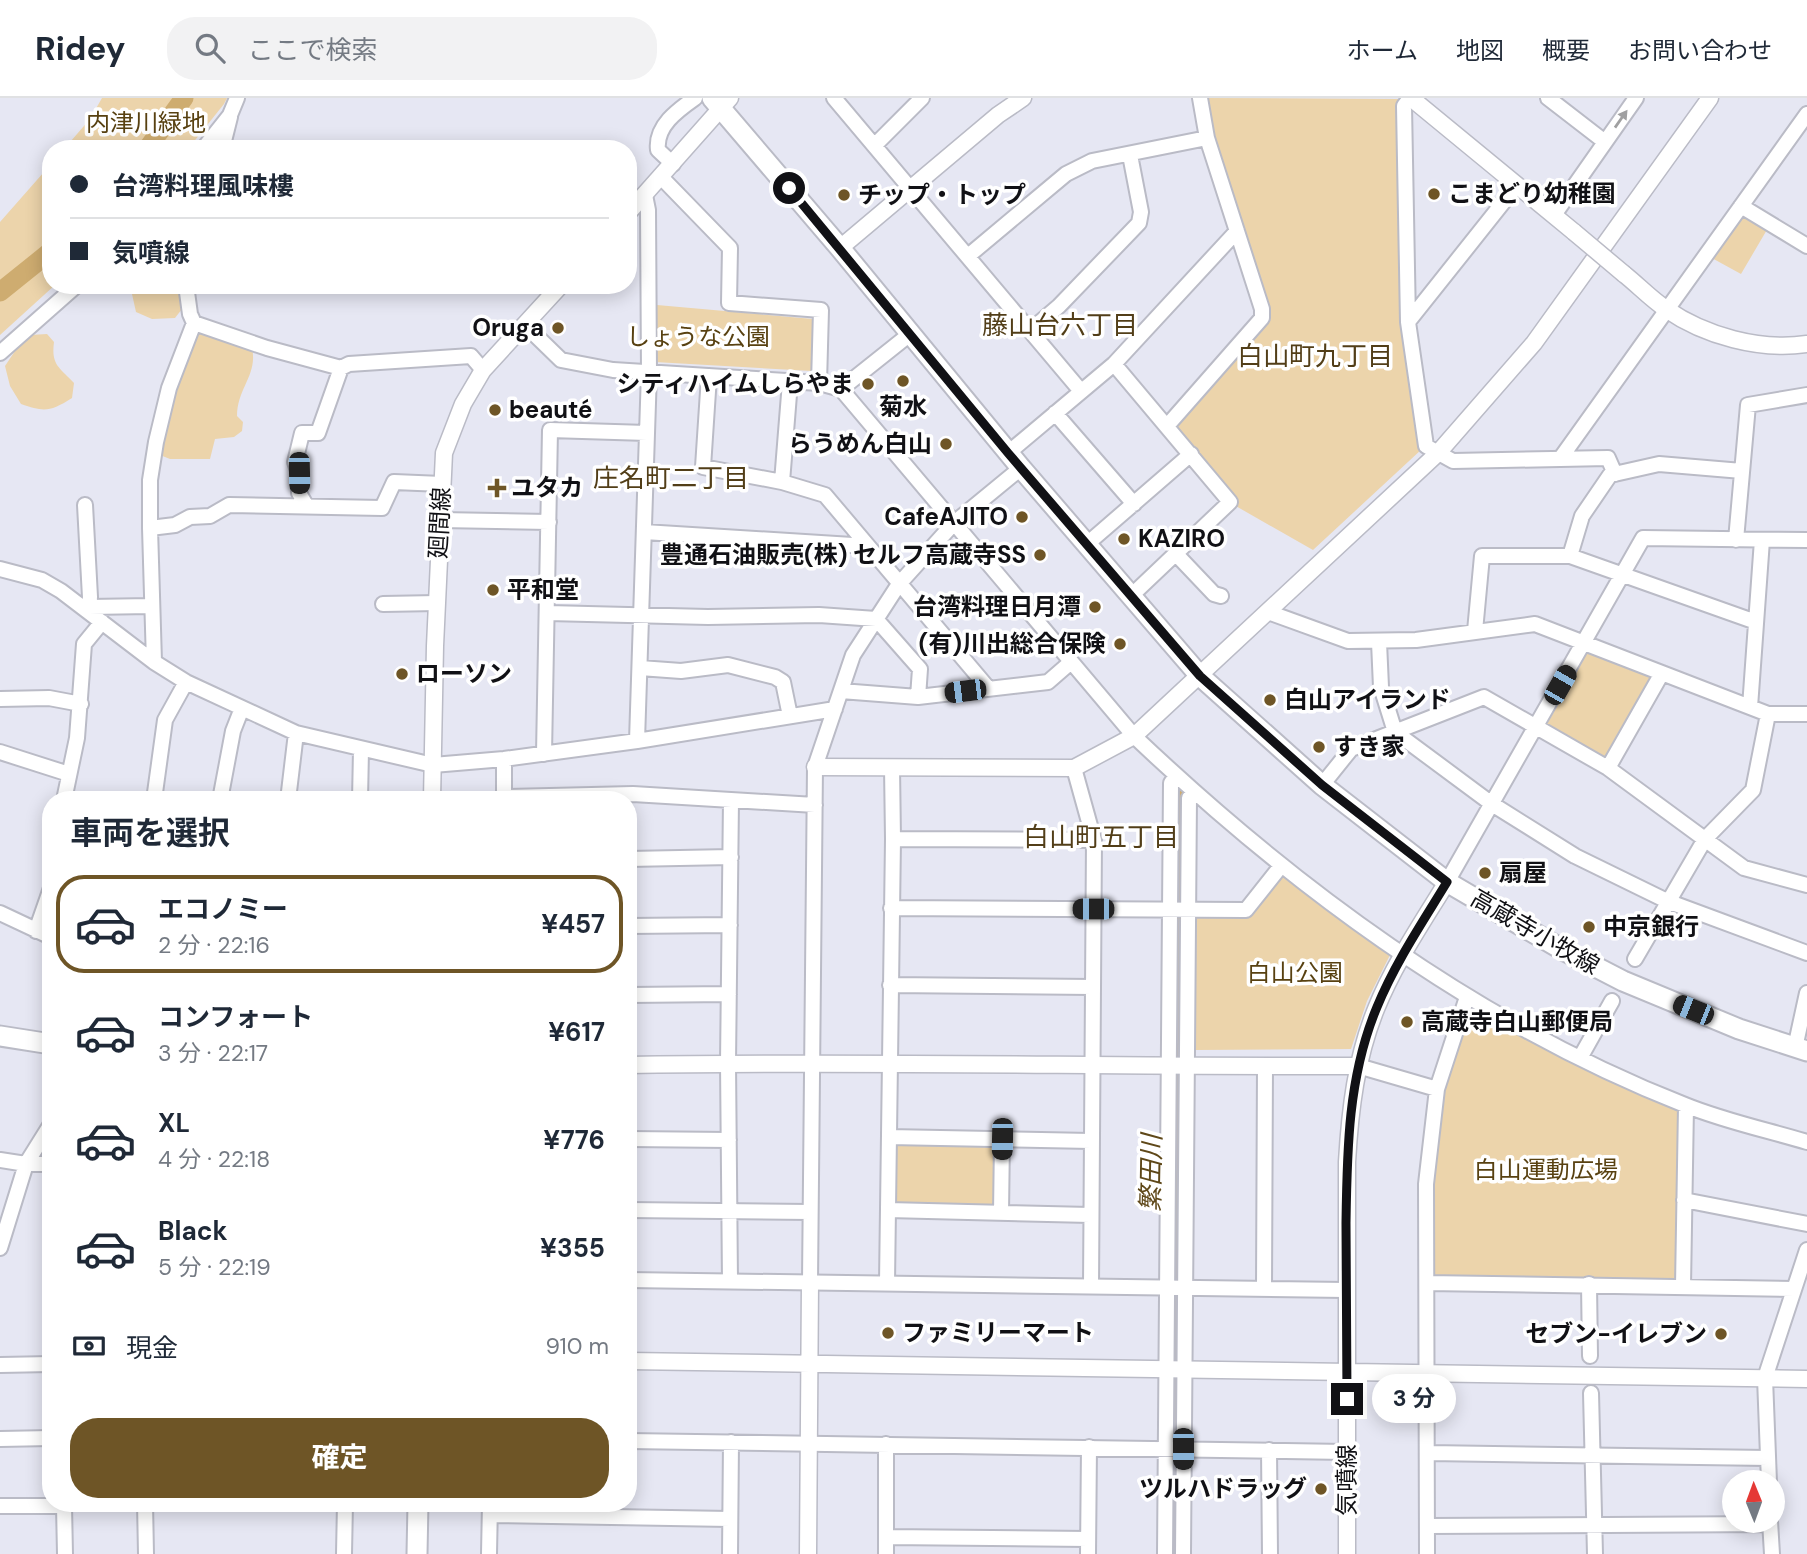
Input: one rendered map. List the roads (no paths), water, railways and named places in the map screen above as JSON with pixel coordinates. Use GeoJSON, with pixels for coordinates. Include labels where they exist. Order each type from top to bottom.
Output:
{"type":"FeatureCollection","features":[{"type":"Feature","properties":{"kind":"main road","name":"高蔵寺小牧線"},"geometry":{"type":"LineString","coordinates":[[721,102],[1015,460],[1200,676],[1322,785],[1447,882],[1563,950],[1623,981],[1739,1029],[1801,1049]]}},
{"type":"Feature","properties":{"kind":"main road"},"geometry":{"type":"LineString","coordinates":[[0,1036],[42,1043]]}},
{"type":"Feature","properties":{"kind":"main road"},"geometry":{"type":"LineString","coordinates":[[417,1554],[418,1512]]}},
{"type":"Feature","properties":{"kind":"street"},"geometry":{"type":"LineString","coordinates":[[224,140],[237,98]]}},
{"type":"Feature","properties":{"kind":"street"},"geometry":{"type":"LineString","coordinates":[[673,164],[658,150],[658,143],[673,114],[695,98]]}},
{"type":"Feature","properties":{"kind":"street"},"geometry":{"type":"LineString","coordinates":[[875,145],[922,98]]}},
{"type":"Feature","properties":{"kind":"street"},"geometry":{"type":"LineString","coordinates":[[839,248],[998,115],[1023,98]]}},
{"type":"Feature","properties":{"kind":"street"},"geometry":{"type":"LineString","coordinates":[[1167,426],[1262,318],[1262,309],[1207,138],[1200,98]]}},
{"type":"Feature","properties":{"kind":"street"},"geometry":{"type":"LineString","coordinates":[[1615,474],[1608,458],[1453,461],[1426,446],[1408,322],[1404,106],[1411,98],[1667,309],[1713,332],[1742,341],[1807,344]]}},
{"type":"Feature","properties":{"kind":"street"},"geometry":{"type":"LineString","coordinates":[[1548,98],[1605,142]]}},
{"type":"Feature","properties":{"kind":"street"},"geometry":{"type":"LineString","coordinates":[[1554,215],[1636,98]]}},
{"type":"Feature","properties":{"kind":"street"},"geometry":{"type":"LineString","coordinates":[[815,767],[1074,768],[1135,736],[1438,453],[1534,343],[1710,98]]}},
{"type":"Feature","properties":{"kind":"street"},"geometry":{"type":"LineString","coordinates":[[837,99],[1080,390]]}},
{"type":"Feature","properties":{"kind":"street"},"geometry":{"type":"LineString","coordinates":[[637,203],[673,164],[721,102]]}},
{"type":"Feature","properties":{"kind":"street"},"geometry":{"type":"LineString","coordinates":[[209,140],[230,115]]}},
{"type":"Feature","properties":{"kind":"street"},"geometry":{"type":"LineString","coordinates":[[1560,458],[1806,118]]}},
{"type":"Feature","properties":{"kind":"street"},"geometry":{"type":"LineString","coordinates":[[968,256],[1066,174],[1092,161],[1207,138]]}},
{"type":"Feature","properties":{"kind":"street"},"geometry":{"type":"LineString","coordinates":[[1031,330],[1059,306],[1139,223],[1141,212],[1130,155]]}},
{"type":"Feature","properties":{"kind":"street"},"geometry":{"type":"LineString","coordinates":[[661,177],[730,248],[729,303],[821,310],[818,383]]}},
{"type":"Feature","properties":{"kind":"street"},"geometry":{"type":"LineString","coordinates":[[1408,322],[1517,185]]}},
{"type":"Feature","properties":{"kind":"street"},"geometry":{"type":"LineString","coordinates":[[637,741],[649,372],[648,210],[645,195]]}},
{"type":"Feature","properties":{"kind":"street"},"geometry":{"type":"LineString","coordinates":[[1741,206],[1807,246]]}},
{"type":"Feature","properties":{"kind":"street"},"geometry":{"type":"LineString","coordinates":[[808,1554],[815,767],[853,655],[899,584],[1015,460],[1055,413],[1114,364],[1237,231]]}},
{"type":"Feature","properties":{"kind":"street"},"geometry":{"type":"LineString","coordinates":[[0,353],[67,294]]}},
{"type":"Feature","properties":{"kind":"street"},"geometry":{"type":"LineString","coordinates":[[154,662],[150,480],[169,388],[194,323],[187,294]]}},
{"type":"Feature","properties":{"kind":"street","name":"廻間線"},"geometry":{"type":"LineString","coordinates":[[432,791],[444,453],[452,428],[483,370],[553,294]]}},
{"type":"Feature","properties":{"kind":"street"},"geometry":{"type":"LineString","coordinates":[[194,323],[267,348],[341,368],[349,364],[471,356],[483,370]]}},
{"type":"Feature","properties":{"kind":"street"},"geometry":{"type":"LineString","coordinates":[[524,325],[561,360],[612,370],[818,383],[841,389],[1135,736],[1281,866],[1467,997],[1580,1058],[1686,1106],[1807,1142]]}},
{"type":"Feature","properties":{"kind":"street"},"geometry":{"type":"LineString","coordinates":[[841,389],[910,334]]}},
{"type":"Feature","properties":{"kind":"street"},"geometry":{"type":"LineString","coordinates":[[1114,364],[1230,502],[1131,596]]}},
{"type":"Feature","properties":{"kind":"street"},"geometry":{"type":"LineString","coordinates":[[306,505],[299,493],[299,473],[295,462],[302,433],[318,433],[341,368]]}},
{"type":"Feature","properties":{"kind":"street"},"geometry":{"type":"LineString","coordinates":[[709,376],[703,467],[782,482],[825,495],[988,688]]}},
{"type":"Feature","properties":{"kind":"street"},"geometry":{"type":"LineString","coordinates":[[782,482],[790,382]]}},
{"type":"Feature","properties":{"kind":"street"},"geometry":{"type":"LineString","coordinates":[[1736,540],[1748,405],[1807,395]]}},
{"type":"Feature","properties":{"kind":"street"},"geometry":{"type":"LineString","coordinates":[[1055,413],[1134,505]]}},
{"type":"Feature","properties":{"kind":"street"},"geometry":{"type":"LineString","coordinates":[[544,754],[550,430],[647,433]]}},
{"type":"Feature","properties":{"kind":"street"},"geometry":{"type":"LineString","coordinates":[[1087,544],[1191,454]]}},
{"type":"Feature","properties":{"kind":"street"},"geometry":{"type":"LineString","coordinates":[[1570,556],[1582,516],[1610,475],[1659,464],[1742,471]]}},
{"type":"Feature","properties":{"kind":"street"},"geometry":{"type":"LineString","coordinates":[[150,528],[174,525],[190,517],[210,516],[229,505],[382,508],[394,482],[442,484]]}},
{"type":"Feature","properties":{"kind":"street"},"geometry":{"type":"LineString","coordinates":[[85,505],[88,608]]}},
{"type":"Feature","properties":{"kind":"street"},"geometry":{"type":"LineString","coordinates":[[440,520],[549,522]]}},
{"type":"Feature","properties":{"kind":"street"},"geometry":{"type":"LineString","coordinates":[[644,532],[868,546]]}},
{"type":"Feature","properties":{"kind":"street"},"geometry":{"type":"LineString","coordinates":[[1447,882],[1643,538],[1807,540]]}},
{"type":"Feature","properties":{"kind":"street"},"geometry":{"type":"LineString","coordinates":[[1750,707],[1762,540]]}},
{"type":"Feature","properties":{"kind":"street"},"geometry":{"type":"LineString","coordinates":[[1176,554],[1214,594],[1221,596]]}},
{"type":"Feature","properties":{"kind":"street"},"geometry":{"type":"LineString","coordinates":[[1475,631],[1482,556],[1570,556],[1756,622]]}},
{"type":"Feature","properties":{"kind":"street"},"geometry":{"type":"LineString","coordinates":[[0,569],[42,580],[88,608],[154,662],[186,682],[296,733],[433,765],[544,754],[835,709]]}},
{"type":"Feature","properties":{"kind":"street"},"geometry":{"type":"LineString","coordinates":[[383,604],[437,603]]}},
{"type":"Feature","properties":{"kind":"street"},"geometry":{"type":"LineString","coordinates":[[88,608],[151,606]]}},
{"type":"Feature","properties":{"kind":"street"},"geometry":{"type":"LineString","coordinates":[[1268,612],[1348,641],[1416,640],[1535,624],[1768,713],[1807,714]]}},
{"type":"Feature","properties":{"kind":"street"},"geometry":{"type":"LineString","coordinates":[[548,613],[708,617],[819,615],[876,620],[920,669],[918,697]]}},
{"type":"Feature","properties":{"kind":"street"},"geometry":{"type":"LineString","coordinates":[[66,791],[77,738],[85,644],[102,622]]}},
{"type":"Feature","properties":{"kind":"street"},"geometry":{"type":"LineString","coordinates":[[1379,642],[1381,687],[1395,733],[1492,804],[1574,856],[1667,901],[1807,953]]}},
{"type":"Feature","properties":{"kind":"street"},"geometry":{"type":"LineString","coordinates":[[841,691],[918,697],[1048,682],[1071,662]]}},
{"type":"Feature","properties":{"kind":"street"},"geometry":{"type":"LineString","coordinates":[[640,668],[681,671],[729,665],[775,677],[783,682],[790,716]]}},
{"type":"Feature","properties":{"kind":"street"},"geometry":{"type":"LineString","coordinates":[[1608,768],[1662,673]]}},
{"type":"Feature","properties":{"kind":"street"},"geometry":{"type":"LineString","coordinates":[[155,791],[165,720],[186,682]]}},
{"type":"Feature","properties":{"kind":"street"},"geometry":{"type":"LineString","coordinates":[[1322,785],[1351,749],[1484,697],[1608,768],[1744,868],[1807,886]]}},
{"type":"Feature","properties":{"kind":"street"},"geometry":{"type":"LineString","coordinates":[[0,699],[49,698],[81,704]]}},
{"type":"Feature","properties":{"kind":"street"},"geometry":{"type":"LineString","coordinates":[[222,791],[233,731],[242,708]]}},
{"type":"Feature","properties":{"kind":"street"},"geometry":{"type":"LineString","coordinates":[[1635,959],[1705,839],[1753,790],[1768,713]]}},
{"type":"Feature","properties":{"kind":"street"},"geometry":{"type":"LineString","coordinates":[[289,791],[296,733]]}},
{"type":"Feature","properties":{"kind":"street"},"geometry":{"type":"LineString","coordinates":[[360,791],[361,750]]}},
{"type":"Feature","properties":{"kind":"street"},"geometry":{"type":"LineString","coordinates":[[0,752],[69,774]]}},
{"type":"Feature","properties":{"kind":"street"},"geometry":{"type":"LineString","coordinates":[[504,759],[504,791]]}},
{"type":"Feature","properties":{"kind":"street"},"geometry":{"type":"LineString","coordinates":[[887,1283],[892,767]]}},
{"type":"Feature","properties":{"kind":"street"},"geometry":{"type":"LineString","coordinates":[[1074,768],[1094,840],[1091,1286]]}},
{"type":"Feature","properties":{"kind":"street"},"geometry":{"type":"LineString","coordinates":[[1177,776],[1171,783],[1171,909],[1185,1287],[1183,1554]]}},
{"type":"Feature","properties":{"kind":"street"},"geometry":{"type":"LineString","coordinates":[[1165,1554],[1167,1287],[1188,910],[1189,798],[1195,792]]}},
{"type":"Feature","properties":{"kind":"street"},"geometry":{"type":"LineString","coordinates":[[637,794],[815,805]]}},
{"type":"Feature","properties":{"kind":"street"},"geometry":{"type":"LineString","coordinates":[[730,1281],[728,1063],[732,800]]}},
{"type":"Feature","properties":{"kind":"street"},"geometry":{"type":"LineString","coordinates":[[893,839],[1094,840]]}},
{"type":"Feature","properties":{"kind":"street"},"geometry":{"type":"LineString","coordinates":[[637,859],[731,857]]}},
{"type":"Feature","properties":{"kind":"street"},"geometry":{"type":"LineString","coordinates":[[891,908],[1246,910],[1281,866]]}},
{"type":"Feature","properties":{"kind":"street","name":"気噴線"},"geometry":{"type":"LineString","coordinates":[[1347,1554],[1346,1290],[1350,1114],[1358,1066],[1376,1009],[1404,954],[1447,882]]}},
{"type":"Feature","properties":{"kind":"street"},"geometry":{"type":"LineString","coordinates":[[0,913],[42,933]]}},
{"type":"Feature","properties":{"kind":"street"},"geometry":{"type":"LineString","coordinates":[[36,931],[42,914]]}},
{"type":"Feature","properties":{"kind":"street"},"geometry":{"type":"LineString","coordinates":[[637,926],[730,925]]}},
{"type":"Feature","properties":{"kind":"street"},"geometry":{"type":"LineString","coordinates":[[890,985],[1093,987]]}},
{"type":"Feature","properties":{"kind":"street"},"geometry":{"type":"LineString","coordinates":[[1801,1049],[1807,993]]}},
{"type":"Feature","properties":{"kind":"street"},"geometry":{"type":"LineString","coordinates":[[637,995],[729,994]]}},
{"type":"Feature","properties":{"kind":"street"},"geometry":{"type":"LineString","coordinates":[[1427,1554],[1429,1453],[1426,1184],[1437,1089],[1467,997]]}},
{"type":"Feature","properties":{"kind":"street"},"geometry":{"type":"LineString","coordinates":[[1580,1058],[1612,1001]]}},
{"type":"Feature","properties":{"kind":"street"},"geometry":{"type":"LineString","coordinates":[[637,1065],[812,1062],[1358,1066],[1437,1089]]}},
{"type":"Feature","properties":{"kind":"street"},"geometry":{"type":"LineString","coordinates":[[1264,1288],[1265,1066]]}},
{"type":"Feature","properties":{"kind":"street"},"geometry":{"type":"LineString","coordinates":[[1683,1286],[1686,1106]]}},
{"type":"Feature","properties":{"kind":"street"},"geometry":{"type":"LineString","coordinates":[[889,1137],[1091,1141]]}},
{"type":"Feature","properties":{"kind":"street"},"geometry":{"type":"LineString","coordinates":[[0,1248],[26,1164],[42,1138]]}},
{"type":"Feature","properties":{"kind":"street"},"geometry":{"type":"LineString","coordinates":[[637,1139],[729,1140]]}},
{"type":"Feature","properties":{"kind":"street"},"geometry":{"type":"LineString","coordinates":[[1001,1213],[1002,1139]]}},
{"type":"Feature","properties":{"kind":"street"},"geometry":{"type":"LineString","coordinates":[[0,1160],[42,1164]]}},
{"type":"Feature","properties":{"kind":"street"},"geometry":{"type":"LineString","coordinates":[[1684,1200],[1807,1224]]}},
{"type":"Feature","properties":{"kind":"street"},"geometry":{"type":"LineString","coordinates":[[637,1210],[810,1212]]}},
{"type":"Feature","properties":{"kind":"street"},"geometry":{"type":"LineString","coordinates":[[888,1210],[1090,1215]]}},
{"type":"Feature","properties":{"kind":"street"},"geometry":{"type":"LineString","coordinates":[[1768,1470],[1765,1378],[1807,1250]]}},
{"type":"Feature","properties":{"kind":"street"},"geometry":{"type":"LineString","coordinates":[[637,1280],[1346,1290]]}},
{"type":"Feature","properties":{"kind":"street"},"geometry":{"type":"LineString","coordinates":[[1427,1283],[1794,1289]]}},
{"type":"Feature","properties":{"kind":"street"},"geometry":{"type":"LineString","coordinates":[[1589,1284],[1590,1356]]}},
{"type":"Feature","properties":{"kind":"street"},"geometry":{"type":"LineString","coordinates":[[637,1361],[1807,1378]]}},
{"type":"Feature","properties":{"kind":"street"},"geometry":{"type":"LineString","coordinates":[[0,1365],[42,1364]]}},
{"type":"Feature","properties":{"kind":"street"},"geometry":{"type":"LineString","coordinates":[[1591,1393],[1595,1554]]}},
{"type":"Feature","properties":{"kind":"street"},"geometry":{"type":"LineString","coordinates":[[0,1439],[42,1438]]}},
{"type":"Feature","properties":{"kind":"street"},"geometry":{"type":"LineString","coordinates":[[637,1441],[1346,1452]]}},
{"type":"Feature","properties":{"kind":"street"},"geometry":{"type":"LineString","coordinates":[[730,1442],[730,1554]]}},
{"type":"Feature","properties":{"kind":"street"},"geometry":{"type":"LineString","coordinates":[[886,1444],[886,1554]]}},
{"type":"Feature","properties":{"kind":"street"},"geometry":{"type":"LineString","coordinates":[[886,1537],[1088,1547],[1088,1447]]}},
{"type":"Feature","properties":{"kind":"street"},"geometry":{"type":"LineString","coordinates":[[1269,1450],[1270,1554]]}},
{"type":"Feature","properties":{"kind":"street"},"geometry":{"type":"LineString","coordinates":[[1429,1453],[1768,1458]]}},
{"type":"Feature","properties":{"kind":"street"},"geometry":{"type":"LineString","coordinates":[[0,1506],[42,1506]]}},
{"type":"Feature","properties":{"kind":"street"},"geometry":{"type":"LineString","coordinates":[[64,1512],[65,1554]]}},
{"type":"Feature","properties":{"kind":"street"},"geometry":{"type":"LineString","coordinates":[[145,1512],[146,1554]]}},
{"type":"Feature","properties":{"kind":"street"},"geometry":{"type":"LineString","coordinates":[[344,1554],[345,1512]]}},
{"type":"Feature","properties":{"kind":"street"},"geometry":{"type":"LineString","coordinates":[[489,1554],[490,1512]]}},
{"type":"Feature","properties":{"kind":"street"},"geometry":{"type":"LineString","coordinates":[[562,1512],[730,1519]]}},
{"type":"Feature","properties":{"kind":"street"},"geometry":{"type":"LineString","coordinates":[[1428,1525],[1722,1523]]}},
{"type":"Feature","properties":{"kind":"street"},"geometry":{"type":"LineString","coordinates":[[1771,1533],[1772,1554]]}},
{"type":"Feature","properties":{"kind":"waterway"},"geometry":{"type":"LineString","coordinates":[[154,140],[184,98]]}},
{"type":"Feature","properties":{"kind":"waterway"},"geometry":{"type":"LineString","coordinates":[[0,292],[42,258]]}},
{"type":"Feature","properties":{"kind":"waterway","name":"繁田川"},"geometry":{"type":"LineString","coordinates":[[1173,1554],[1181,792]]}},
{"type":"Feature","properties":{"kind":"place","name":"こまどり幼稚園"},"geometry":{"type":"Point","coordinates":[1434,194]}},
{"type":"Feature","properties":{"kind":"place","name":"チップ・トップ"},"geometry":{"type":"Point","coordinates":[844,195]}},
{"type":"Feature","properties":{"kind":"place","name":"Oruga"},"geometry":{"type":"Point","coordinates":[558,328]}},
{"type":"Feature","properties":{"kind":"place","name":"菊水"},"geometry":{"type":"Point","coordinates":[903,381]}},
{"type":"Feature","properties":{"kind":"place","name":"シティハイムしらやま"},"geometry":{"type":"Point","coordinates":[868,384]}},
{"type":"Feature","properties":{"kind":"place","name":"beauté"},"geometry":{"type":"Point","coordinates":[495,410]}},
{"type":"Feature","properties":{"kind":"place","name":"らうめん白山"},"geometry":{"type":"Point","coordinates":[946,444]}},
{"type":"Feature","properties":{"kind":"place","name":"ユタカ"},"geometry":{"type":"Point","coordinates":[497,488]}},
{"type":"Feature","properties":{"kind":"place","name":"CafeAJITO"},"geometry":{"type":"Point","coordinates":[1022,517]}},
{"type":"Feature","properties":{"kind":"place","name":"KAZIRO"},"geometry":{"type":"Point","coordinates":[1124,539]}},
{"type":"Feature","properties":{"kind":"place","name":"豊通石油販売(株) セルフ高蔵寺SS"},"geometry":{"type":"Point","coordinates":[1040,555]}},
{"type":"Feature","properties":{"kind":"place","name":"平和堂"},"geometry":{"type":"Point","coordinates":[493,590]}},
{"type":"Feature","properties":{"kind":"place","name":"台湾料理日月潭"},"geometry":{"type":"Point","coordinates":[1095,607]}},
{"type":"Feature","properties":{"kind":"place","name":"(有)川出総合保険"},"geometry":{"type":"Point","coordinates":[1120,644]}},
{"type":"Feature","properties":{"kind":"place","name":"ローソン"},"geometry":{"type":"Point","coordinates":[402,674]}},
{"type":"Feature","properties":{"kind":"place","name":"白山アイランド"},"geometry":{"type":"Point","coordinates":[1270,700]}},
{"type":"Feature","properties":{"kind":"place","name":"すき家"},"geometry":{"type":"Point","coordinates":[1319,747]}},
{"type":"Feature","properties":{"kind":"place","name":"扇屋"},"geometry":{"type":"Point","coordinates":[1485,873]}},
{"type":"Feature","properties":{"kind":"place","name":"中京銀行"},"geometry":{"type":"Point","coordinates":[1589,927]}},
{"type":"Feature","properties":{"kind":"place","name":"高蔵寺白山郵便局"},"geometry":{"type":"Point","coordinates":[1407,1022]}},
{"type":"Feature","properties":{"kind":"place","name":"ファミリーマート"},"geometry":{"type":"Point","coordinates":[888,1333]}},
{"type":"Feature","properties":{"kind":"place","name":"セブン-イレブン"},"geometry":{"type":"Point","coordinates":[1721,1334]}},
{"type":"Feature","properties":{"kind":"place","name":"ツルハドラッグ"},"geometry":{"type":"Point","coordinates":[1321,1489]}},
{"type":"Feature","properties":{"kind":"district","name":"藤山台六丁目"},"geometry":{"type":"Point","coordinates":[1060,325]}},
{"type":"Feature","properties":{"kind":"district","name":"白山町九丁目"},"geometry":{"type":"Point","coordinates":[1315,356]}},
{"type":"Feature","properties":{"kind":"district","name":"庄名町二丁目"},"geometry":{"type":"Point","coordinates":[671,478]}},
{"type":"Feature","properties":{"kind":"district","name":"白山町五丁目"},"geometry":{"type":"Point","coordinates":[1101,837]}},
{"type":"Feature","properties":{"kind":"park label","name":"内津川緑地"},"geometry":{"type":"Point","coordinates":[146,123]}},
{"type":"Feature","properties":{"kind":"park label","name":"しょうな公園"},"geometry":{"type":"Point","coordinates":[698,337]}},
{"type":"Feature","properties":{"kind":"park label","name":"白山公園"},"geometry":{"type":"Point","coordinates":[1295,973]}},
{"type":"Feature","properties":{"kind":"park label","name":"白山運動広場"},"geometry":{"type":"Point","coordinates":[1546,1170]}}]}
